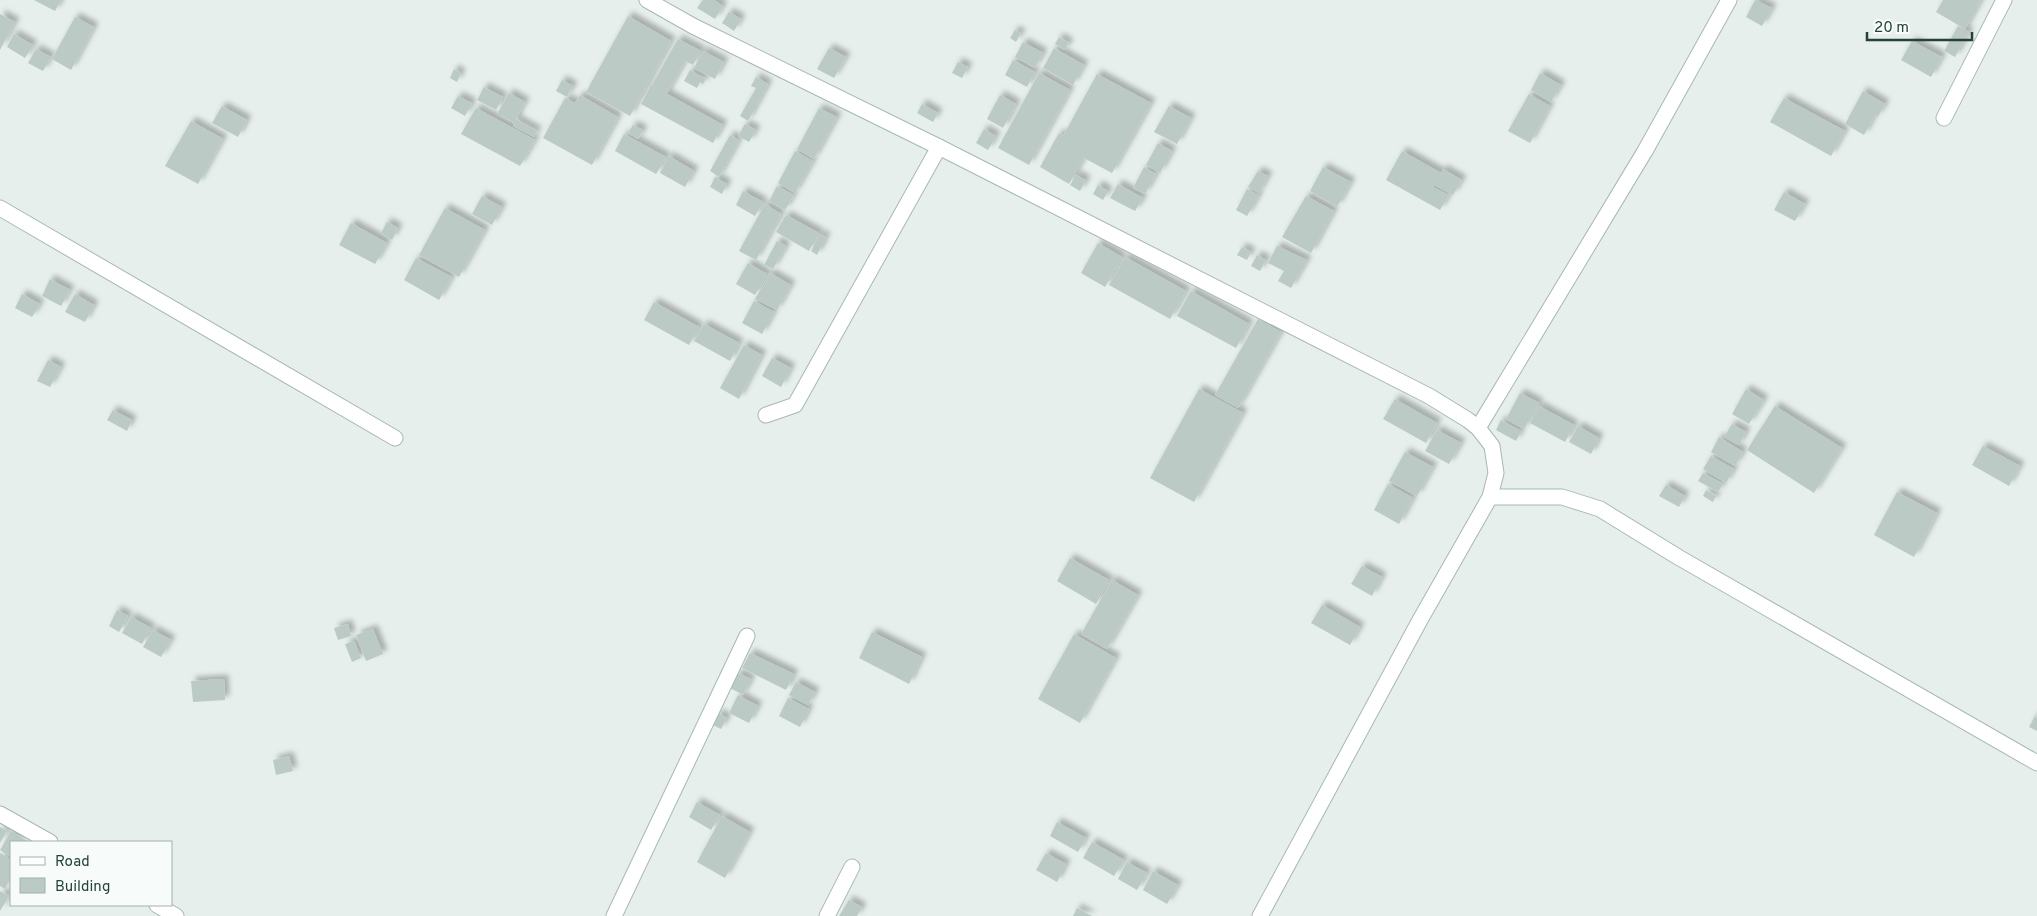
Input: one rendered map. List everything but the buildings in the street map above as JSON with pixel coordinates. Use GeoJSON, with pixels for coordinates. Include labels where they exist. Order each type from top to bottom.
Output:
{"type":"FeatureCollection","features":[{"type":"Feature","properties":{"kind":"street"},"geometry":{"type":"LineString","coordinates":[[647,0],[693,26],[939,147],[1420,391],[1468,420],[1478,428],[1492,446],[1496,473],[1490,497],[1420,620],[1260,916]]}},
{"type":"Feature","properties":{"kind":"street"},"geometry":{"type":"LineString","coordinates":[[1478,428],[1645,151],[1729,0]]}},
{"type":"Feature","properties":{"kind":"street"},"geometry":{"type":"LineString","coordinates":[[1944,118],[2004,0]]}},
{"type":"Feature","properties":{"kind":"street"},"geometry":{"type":"LineString","coordinates":[[766,415],[795,405],[939,147]]}},
{"type":"Feature","properties":{"kind":"street"},"geometry":{"type":"LineString","coordinates":[[0,208],[395,438]]}},
{"type":"Feature","properties":{"kind":"street"},"geometry":{"type":"LineString","coordinates":[[1490,497],[1562,497],[1600,510],[1678,557],[2037,763]]}},
{"type":"Feature","properties":{"kind":"street"},"geometry":{"type":"LineString","coordinates":[[614,916],[747,636]]}},
{"type":"Feature","properties":{"kind":"street"},"geometry":{"type":"LineString","coordinates":[[0,814],[48,841]]}},
{"type":"Feature","properties":{"kind":"street"},"geometry":{"type":"LineString","coordinates":[[827,916],[852,867]]}},
{"type":"Feature","properties":{"kind":"street"},"geometry":{"type":"LineString","coordinates":[[159,906],[176,916]]}}]}
